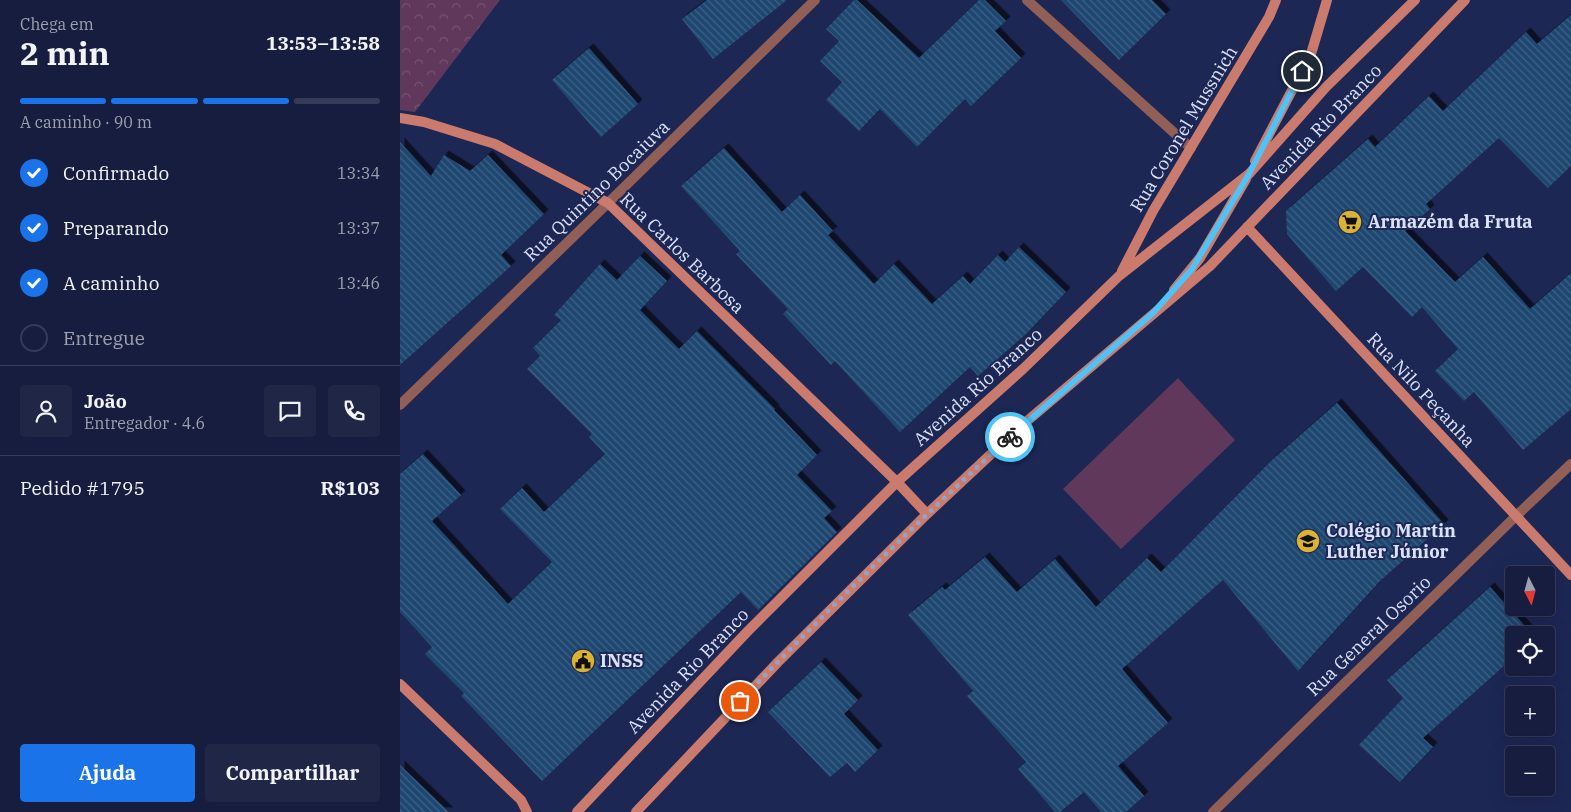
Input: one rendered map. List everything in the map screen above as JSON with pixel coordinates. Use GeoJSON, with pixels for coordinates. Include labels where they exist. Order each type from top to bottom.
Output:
{"type":"FeatureCollection","features":[{"type":"Feature","properties":{"kind":"main road","name":"Rua Coronel Mussnich"},"geometry":{"type":"LineString","coordinates":[[1119,276],[1153,212],[1269,17],[1276,0]]}},
{"type":"Feature","properties":{"kind":"main road"},"geometry":{"type":"LineString","coordinates":[[1153,313],[1200,258],[1249,174],[1311,54],[1327,0]]}},
{"type":"Feature","properties":{"kind":"main road","name":"Avenida Rio Branco"},"geometry":{"type":"LineString","coordinates":[[577,812],[747,632],[897,482],[1023,369],[1119,276],[1249,174],[1326,87],[1414,0]]}},
{"type":"Feature","properties":{"kind":"main road","name":"Avenida Rio Branco"},"geometry":{"type":"LineString","coordinates":[[636,812],[778,662],[927,514],[1020,427],[1210,266],[1465,0]]}},
{"type":"Feature","properties":{"kind":"main road","name":"Rua Carlos Barbosa"},"geometry":{"type":"LineString","coordinates":[[400,118],[424,122],[495,144],[608,203],[897,482],[927,514]]}},
{"type":"Feature","properties":{"kind":"main road","name":"Rua Nilo Peçanha"},"geometry":{"type":"LineString","coordinates":[[1247,227],[1571,575]]}},
{"type":"Feature","properties":{"kind":"main road"},"geometry":{"type":"LineString","coordinates":[[400,684],[521,800],[527,812]]}},
{"type":"Feature","properties":{"kind":"street","name":"Rua Quintino Bocaiuva"},"geometry":{"type":"LineString","coordinates":[[400,405],[815,0]]}},
{"type":"Feature","properties":{"kind":"street"},"geometry":{"type":"LineString","coordinates":[[1026,0],[1191,148]]}},
{"type":"Feature","properties":{"kind":"street","name":"Rua General Osorio"},"geometry":{"type":"LineString","coordinates":[[1213,812],[1571,464]]}},
{"type":"Feature","properties":{"kind":"green space"},"geometry":{"type":"Polygon","coordinates":[[[400,0],[500,0],[415,112],[400,110],[400,0]]]}},
{"type":"Feature","properties":{"kind":"green space"},"geometry":{"type":"Polygon","coordinates":[[[1178,378],[1235,440],[1121,549],[1063,489],[1178,378]]]}},
{"type":"Feature","properties":{"kind":"building"},"geometry":{"type":"Polygon","coordinates":[[[707,0],[787,0],[713,59],[682,19],[707,0]]]}},
{"type":"Feature","properties":{"kind":"building"},"geometry":{"type":"Polygon","coordinates":[[[854,0],[857,0],[919,58],[979,0],[985,0],[1006,21],[995,31],[1021,58],[971,106],[965,99],[917,147],[880,109],[859,131],[826,100],[842,82],[820,61],[839,41],[826,29],[854,0]]]}},
{"type":"Feature","properties":{"kind":"building"},"geometry":{"type":"Polygon","coordinates":[[[1061,0],[1152,0],[1166,14],[1119,60],[1061,0]]]}},
{"type":"Feature","properties":{"kind":"building"},"geometry":{"type":"Polygon","coordinates":[[[1571,15],[1571,166],[1548,188],[1499,138],[1426,204],[1430,209],[1405,231],[1455,282],[1483,257],[1530,309],[1571,273],[1571,409],[1523,450],[1474,392],[1464,401],[1435,371],[1458,349],[1422,307],[1412,317],[1363,267],[1336,291],[1287,234],[1286,211],[1368,139],[1375,147],[1429,96],[1443,111],[1526,32],[1537,44],[1571,15]]]}},
{"type":"Feature","properties":{"kind":"building"},"geometry":{"type":"Polygon","coordinates":[[[589,48],[638,104],[601,137],[552,80],[589,48]]]}},
{"type":"Feature","properties":{"kind":"building"},"geometry":{"type":"Polygon","coordinates":[[[400,142],[431,176],[444,155],[470,171],[488,155],[544,214],[501,255],[511,266],[400,365],[400,142]]]}},
{"type":"Feature","properties":{"kind":"building"},"geometry":{"type":"Polygon","coordinates":[[[724,148],[782,212],[800,195],[833,231],[828,235],[874,284],[894,264],[932,304],[963,276],[970,284],[998,255],[1005,262],[1019,247],[1066,292],[1027,333],[978,376],[970,367],[900,432],[835,361],[831,365],[783,314],[788,309],[736,254],[740,251],[681,186],[724,148]]]}},
{"type":"Feature","properties":{"kind":"building"},"geometry":{"type":"Polygon","coordinates":[[[640,256],[667,281],[640,310],[679,349],[697,331],[775,409],[817,455],[797,475],[832,511],[824,518],[837,532],[758,610],[741,592],[542,781],[461,696],[464,693],[425,654],[432,647],[400,612],[400,474],[423,454],[461,495],[432,521],[508,604],[552,562],[500,509],[522,488],[544,512],[605,454],[589,437],[592,434],[527,369],[540,356],[533,348],[561,320],[554,315],[600,264],[617,280],[640,256]]]}},
{"type":"Feature","properties":{"kind":"building"},"geometry":{"type":"Polygon","coordinates":[[[1337,403],[1444,524],[1380,581],[1298,671],[1223,580],[1122,669],[1168,723],[1118,766],[1144,796],[1126,812],[1101,812],[1084,792],[1060,812],[1055,812],[1018,769],[1026,762],[967,696],[973,691],[908,615],[942,587],[945,590],[985,557],[1017,592],[1055,559],[1096,607],[1147,558],[1161,572],[1272,460],[1337,403]]]}},
{"type":"Feature","properties":{"kind":"building"},"geometry":{"type":"Polygon","coordinates":[[[1490,587],[1505,604],[1505,616],[1516,616],[1525,626],[1505,626],[1505,665],[1423,738],[1433,747],[1400,782],[1359,745],[1403,698],[1387,680],[1490,587]]]}},
{"type":"Feature","properties":{"kind":"building"},"geometry":{"type":"Polygon","coordinates":[[[821,662],[858,700],[844,714],[878,750],[855,772],[847,763],[830,777],[768,712],[821,662]]]}},
{"type":"Feature","properties":{"kind":"building"},"geometry":{"type":"Polygon","coordinates":[[[400,765],[449,812],[400,812],[400,765]]]}},
{"type":"Feature","properties":{"kind":"way so far"},"geometry":{"type":"LineString","coordinates":[[740,701],[927,514],[1010,437]]}},
{"type":"Feature","properties":{"kind":"place","name":"Armazém da Fruta"},"geometry":{"type":"Point","coordinates":[1350,222]}},
{"type":"Feature","properties":{"kind":"place","name":"Colégio Martin Luther Júnior"},"geometry":{"type":"Point","coordinates":[1308,541]}},
{"type":"Feature","properties":{"kind":"place","name":"INSS"},"geometry":{"type":"Point","coordinates":[583,661]}},
{"type":"Feature","properties":{"kind":"route"},"geometry":{"type":"LineString","coordinates":[[1010,437],[1153,313],[1192,269],[1249,174],[1302,71]]}}]}
